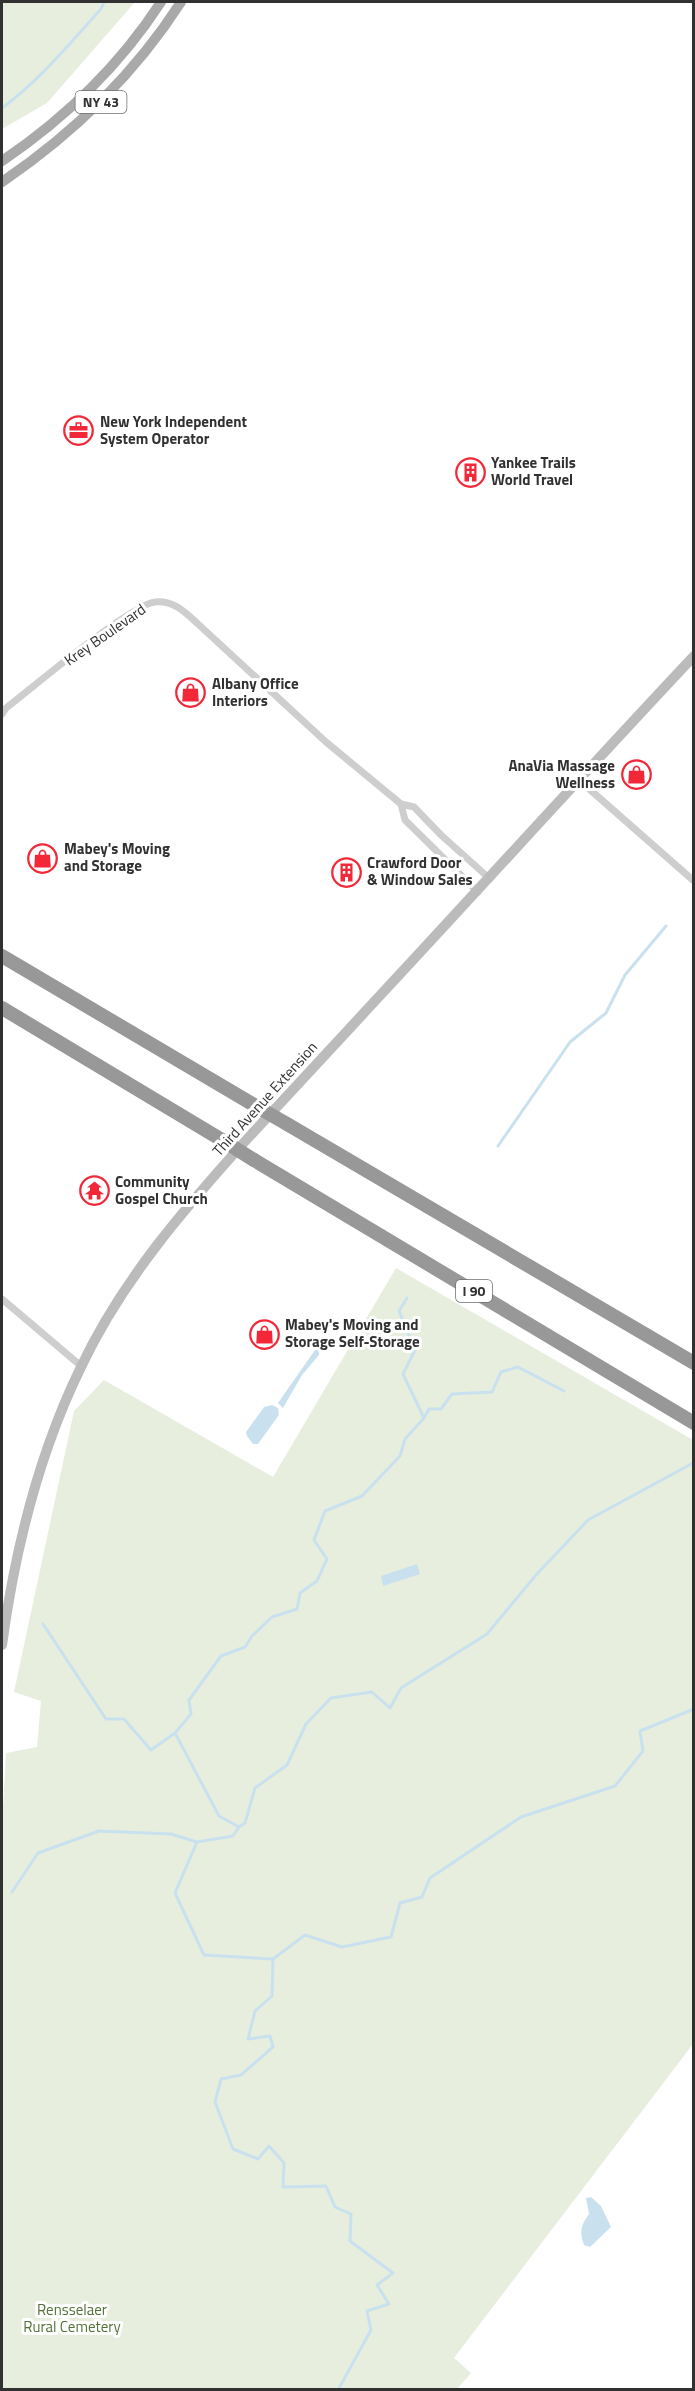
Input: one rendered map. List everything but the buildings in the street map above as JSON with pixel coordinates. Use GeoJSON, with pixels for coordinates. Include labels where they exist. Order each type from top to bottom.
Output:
{"type":"FeatureCollection","features":[{"type":"Feature","properties":{"kind":"highway"},"geometry":{"type":"LineString","coordinates":[[2,956],[693,1363]]}},
{"type":"Feature","properties":{"kind":"highway","name":"I 90"},"geometry":{"type":"LineString","coordinates":[[2,1008],[693,1423]]}},
{"type":"Feature","properties":{"kind":"main road","name":"NY 43"},"geometry":{"type":"LineString","coordinates":[[2,161],[42,132],[91,88],[133,40],[161,2]]}},
{"type":"Feature","properties":{"kind":"main road","name":"NY 43"},"geometry":{"type":"LineString","coordinates":[[2,182],[53,145],[103,100],[147,50],[181,2]]}},
{"type":"Feature","properties":{"kind":"street","name":"Krey Boulevard"},"geometry":{"type":"LineString","coordinates":[[2,714],[113,626],[153,602],[171,604],[186,613],[326,742],[401,804],[414,807],[490,879]]}},
{"type":"Feature","properties":{"kind":"street","name":"Third Avenue Extension"},"geometry":{"type":"LineString","coordinates":[[2,1645],[10,1583],[29,1505],[50,1441],[81,1366],[132,1279],[156,1244],[194,1199],[693,656]]}},
{"type":"Feature","properties":{"kind":"street"},"geometry":{"type":"LineString","coordinates":[[579,780],[693,881]]}},
{"type":"Feature","properties":{"kind":"street","name":"Krey Boulevard"},"geometry":{"type":"LineString","coordinates":[[401,804],[405,820],[478,892]]}},
{"type":"Feature","properties":{"kind":"street"},"geometry":{"type":"LineString","coordinates":[[2,1299],[81,1366]]}},
{"type":"Feature","properties":{"kind":"green space"},"geometry":{"type":"Polygon","coordinates":[[[2,2],[135,2],[47,103],[2,129],[2,2]]]}},
{"type":"Feature","properties":{"kind":"green space","name":"Rensselaer Rural Cemetery"},"geometry":{"type":"Polygon","coordinates":[[[396,1268],[693,1440],[693,2044],[454,2358],[471,2373],[457,2389],[2,2390],[2,1825],[6,1753],[37,1747],[41,1701],[14,1692],[74,1411],[104,1380],[273,1477],[396,1268]]]}},
{"type":"Feature","properties":{"kind":"water"},"geometry":{"type":"Polygon","coordinates":[[[315,1350],[319,1350],[319,1355],[302,1375],[283,1408],[278,1403],[315,1350]]]}},
{"type":"Feature","properties":{"kind":"water"},"geometry":{"type":"Polygon","coordinates":[[[272,1405],[278,1408],[279,1415],[258,1444],[253,1444],[246,1432],[264,1407],[272,1405]]]}},
{"type":"Feature","properties":{"kind":"water"},"geometry":{"type":"Polygon","coordinates":[[[417,1564],[420,1574],[383,1586],[381,1576],[417,1564]]]}},
{"type":"Feature","properties":{"kind":"water"},"geometry":{"type":"Polygon","coordinates":[[[591,2197],[601,2206],[611,2227],[590,2247],[584,2245],[581,2232],[589,2214],[586,2198],[591,2197]]]}},
{"type":"Feature","properties":{"kind":"waterway"},"geometry":{"type":"LineString","coordinates":[[2,108],[54,61],[101,9],[104,2]]}},
{"type":"Feature","properties":{"kind":"waterway"},"geometry":{"type":"LineString","coordinates":[[498,1146],[570,1042],[606,1013],[625,975],[666,926]]}},
{"type":"Feature","properties":{"kind":"waterway"},"geometry":{"type":"LineString","coordinates":[[338,2390],[371,2330],[367,2311],[389,2304],[377,2285],[393,2273],[350,2241],[351,2214],[335,2207],[326,2186],[283,2187],[284,2163],[269,2146],[258,2159],[233,2149],[215,2102],[221,2079],[241,2075],[273,2047],[270,2036],[248,2039],[255,2011],[272,1996],[273,1959],[204,1955],[175,1893],[197,1842],[233,1836],[239,1827],[219,1816],[175,1733],[191,1714],[189,1700],[221,1656],[245,1647],[252,1636],[272,1617],[297,1609],[300,1593],[317,1581],[327,1559],[314,1540],[325,1511],[362,1496],[400,1456],[405,1439],[424,1418],[403,1374],[415,1350],[399,1311],[407,1298]]}},
{"type":"Feature","properties":{"kind":"waterway"},"geometry":{"type":"LineString","coordinates":[[424,1418],[429,1409],[441,1409],[452,1394],[492,1392],[501,1372],[518,1367],[564,1391]]}},
{"type":"Feature","properties":{"kind":"waterway"},"geometry":{"type":"LineString","coordinates":[[239,1827],[245,1823],[255,1788],[287,1765],[306,1724],[331,1698],[372,1692],[390,1708],[401,1688],[487,1634],[536,1575],[588,1520],[693,1463]]}},
{"type":"Feature","properties":{"kind":"waterway"},"geometry":{"type":"LineString","coordinates":[[43,1624],[106,1719],[124,1719],[151,1750],[175,1733]]}},
{"type":"Feature","properties":{"kind":"waterway"},"geometry":{"type":"LineString","coordinates":[[273,1959],[305,1935],[342,1947],[391,1937],[400,1903],[422,1897],[430,1878],[521,1817],[615,1786],[643,1751],[640,1731],[694,1709]]}},
{"type":"Feature","properties":{"kind":"waterway"},"geometry":{"type":"LineString","coordinates":[[12,1892],[38,1853],[99,1831],[171,1834],[197,1842]]}},
{"type":"Feature","properties":{"kind":"place","name":"New York Independent System Operator"},"geometry":{"type":"Point","coordinates":[79,431]}},
{"type":"Feature","properties":{"kind":"place","name":"Yankee Trails World Travel"},"geometry":{"type":"Point","coordinates":[470,472]}},
{"type":"Feature","properties":{"kind":"place","name":"Albany Office Interiors"},"geometry":{"type":"Point","coordinates":[191,693]}},
{"type":"Feature","properties":{"kind":"place","name":"AnaVia Massage Wellness"},"geometry":{"type":"Point","coordinates":[636,775]}},
{"type":"Feature","properties":{"kind":"place","name":"Mabey's Moving and Storage"},"geometry":{"type":"Point","coordinates":[43,858]}},
{"type":"Feature","properties":{"kind":"place","name":"Crawford Door & Window Sales"},"geometry":{"type":"Point","coordinates":[346,872]}},
{"type":"Feature","properties":{"kind":"place","name":"Community Gospel Church"},"geometry":{"type":"Point","coordinates":[94,1191]}},
{"type":"Feature","properties":{"kind":"place","name":"Mabey's Moving and Storage Self-Storage"},"geometry":{"type":"Point","coordinates":[264,1334]}}]}
